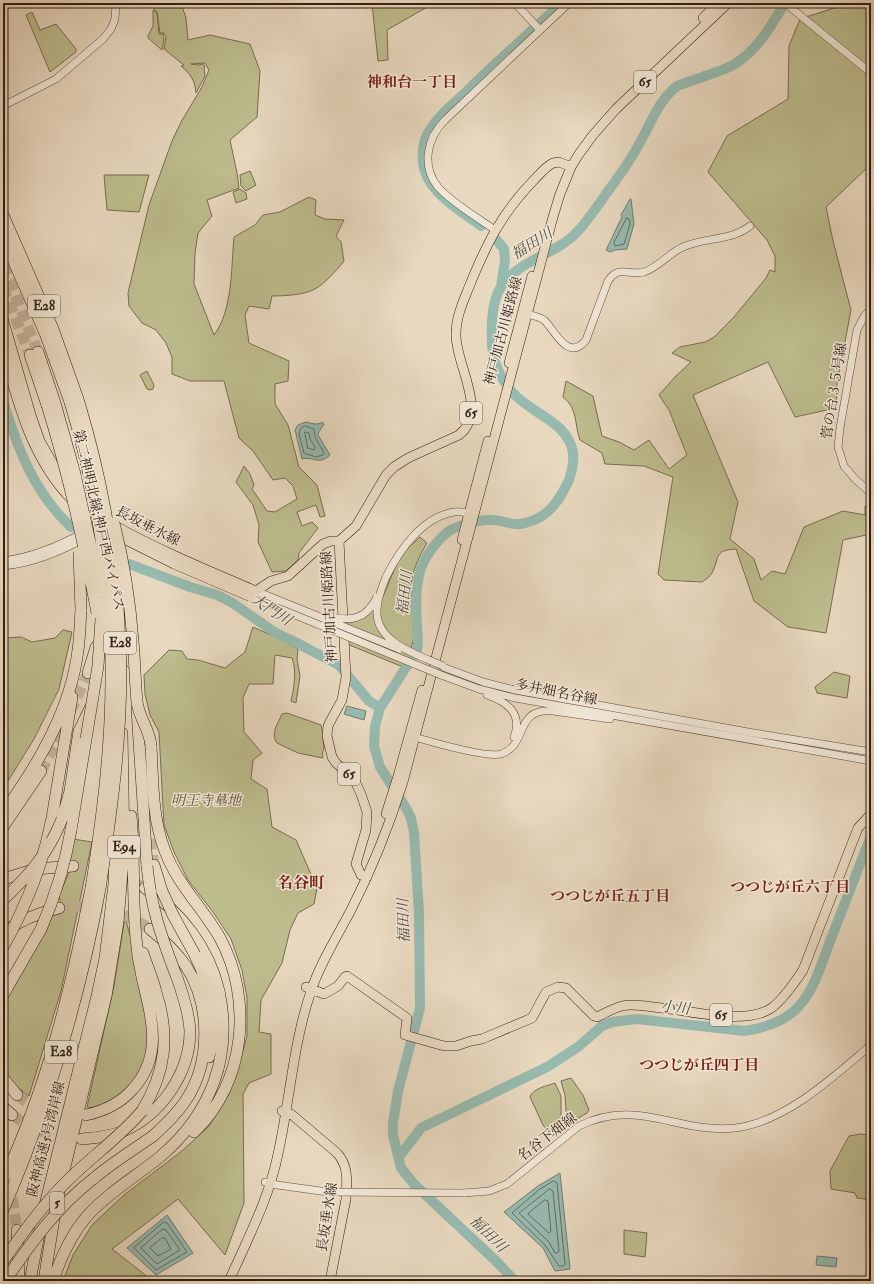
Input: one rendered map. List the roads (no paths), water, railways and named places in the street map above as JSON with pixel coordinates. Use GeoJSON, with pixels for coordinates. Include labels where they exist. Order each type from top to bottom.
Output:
{"type":"FeatureCollection","features":[{"type":"Feature","properties":{"kind":"highway","name":"E28"},"geometry":{"type":"LineString","coordinates":[[3,215],[54,329],[84,434],[89,474],[102,541],[107,584],[111,654],[108,758],[96,889],[79,987],[54,1075],[30,1146],[3,1210]]}},
{"type":"Feature","properties":{"kind":"highway","name":"E28"},"geometry":{"type":"LineString","coordinates":[[3,237],[74,401]]}},
{"type":"Feature","properties":{"kind":"highway","name":"第二神明北線;神戸西バイパス"},"geometry":{"type":"LineString","coordinates":[[34,354],[51,404],[58,441],[78,519],[114,686],[122,734],[125,812],[122,883],[113,956],[99,1007]]}},
{"type":"Feature","properties":{"kind":"highway"},"geometry":{"type":"LineString","coordinates":[[3,946],[18,920],[32,889],[46,844],[78,651],[81,610],[81,572],[74,519],[51,404]]}},
{"type":"Feature","properties":{"kind":"highway"},"geometry":{"type":"LineString","coordinates":[[3,900],[21,883],[39,862],[53,840],[62,819],[93,700],[100,643],[102,600],[98,541],[84,434]]}},
{"type":"Feature","properties":{"kind":"highway"},"geometry":{"type":"LineString","coordinates":[[82,1139],[109,1136],[132,1127],[154,1110],[173,1088],[180,1076],[185,1061],[190,1032],[186,1004],[156,920],[151,895],[151,865],[140,747],[132,620],[125,571],[112,514],[84,434]]}},
{"type":"Feature","properties":{"kind":"highway"},"geometry":{"type":"LineString","coordinates":[[88,673],[95,653],[103,600],[103,525]]}},
{"type":"Feature","properties":{"kind":"highway"},"geometry":{"type":"LineString","coordinates":[[53,1281],[70,1240],[88,1215],[109,1195],[195,1130],[209,1114],[230,1076],[240,1036],[241,1016],[237,982],[226,951],[212,926],[177,877],[164,850],[160,836],[155,810],[151,746],[148,733],[140,714],[136,681],[127,645],[103,525]]}},
{"type":"Feature","properties":{"kind":"highway"},"geometry":{"type":"LineString","coordinates":[[3,813],[36,763],[56,723],[69,688],[78,651]]}},
{"type":"Feature","properties":{"kind":"highway","name":"第二神明北線;神戸西バイパス"},"geometry":{"type":"LineString","coordinates":[[99,1007],[110,922],[116,848],[114,686]]}},
{"type":"Feature","properties":{"kind":"highway"},"geometry":{"type":"LineString","coordinates":[[86,1115],[108,1108],[129,1094],[144,1074],[152,1051],[153,1026],[139,960],[134,906],[132,819],[122,734]]}},
{"type":"Feature","properties":{"kind":"highway"},"geometry":{"type":"LineString","coordinates":[[3,995],[41,929],[61,878],[71,830],[82,738]]}},
{"type":"Feature","properties":{"kind":"highway"},"geometry":{"type":"LineString","coordinates":[[3,827],[41,771]]}},
{"type":"Feature","properties":{"kind":"highway"},"geometry":{"type":"LineString","coordinates":[[5,1281],[30,1244],[76,1193],[98,1175],[153,1136],[177,1114],[195,1091],[207,1064],[213,1036],[213,1009],[207,982],[196,955],[173,915],[151,865]]}},
{"type":"Feature","properties":{"kind":"highway"},"geometry":{"type":"LineString","coordinates":[[3,878],[36,869],[73,866]]}},
{"type":"Feature","properties":{"kind":"highway"},"geometry":{"type":"LineString","coordinates":[[144,888],[160,898],[177,914],[202,948],[209,961],[218,988],[224,1031],[221,1058],[213,1086],[207,1100],[201,1111],[183,1135],[160,1157]]}},
{"type":"Feature","properties":{"kind":"highway","name":"E28"},"geometry":{"type":"LineString","coordinates":[[3,1181],[32,1112],[54,1044],[96,889]]}},
{"type":"Feature","properties":{"kind":"highway"},"geometry":{"type":"LineString","coordinates":[[3,1261],[36,1215],[51,1198],[78,1171],[118,1137],[142,1111],[156,1084],[161,1068],[164,1037],[157,992],[140,944],[134,906]]}},
{"type":"Feature","properties":{"kind":"highway"},"geometry":{"type":"LineString","coordinates":[[3,932],[31,916],[59,908]]}},
{"type":"Feature","properties":{"kind":"highway"},"geometry":{"type":"LineString","coordinates":[[150,929],[170,946],[187,968],[198,992],[204,1023],[204,1048],[202,1062],[196,1080],[186,1101],[165,1126]]}},
{"type":"Feature","properties":{"kind":"highway","name":"阪神高速5号湾岸線"},"geometry":{"type":"LineString","coordinates":[[30,1281],[43,1214],[99,1007]]}},
{"type":"Feature","properties":{"kind":"highway","name":"阪神高速5号湾岸線"},"geometry":{"type":"LineString","coordinates":[[44,1281],[48,1246],[57,1200],[99,1007]]}},
{"type":"Feature","properties":{"kind":"highway"},"geometry":{"type":"LineString","coordinates":[[3,1078],[17,1095]]}},
{"type":"Feature","properties":{"kind":"highway"},"geometry":{"type":"LineString","coordinates":[[3,1107],[12,1115]]}},
{"type":"Feature","properties":{"kind":"highway"},"geometry":{"type":"LineString","coordinates":[[18,1230],[19,1281]]}},
{"type":"Feature","properties":{"kind":"main road","name":"神戸加古川姫路線"},"geometry":{"type":"LineString","coordinates":[[309,988],[319,958],[364,876],[377,837],[401,779],[525,314],[555,192],[580,142],[595,123],[718,3]]}},
{"type":"Feature","properties":{"kind":"main road","name":"神戸加古川姫路線"},"geometry":{"type":"LineString","coordinates":[[569,166],[606,119],[728,3]]}},
{"type":"Feature","properties":{"kind":"main road","name":"神戸加古川姫路線"},"geometry":{"type":"LineString","coordinates":[[364,876],[356,864],[366,830],[366,807],[354,779],[334,761],[327,736],[331,720],[342,700],[346,673],[339,541],[356,526],[386,476],[394,467],[408,458],[459,434],[468,423],[471,413],[471,400],[458,352],[456,333],[462,305],[495,230],[517,199],[549,165],[555,162],[569,166]]}},
{"type":"Feature","properties":{"kind":"main road","name":"長坂垂水線"},"geometry":{"type":"LineString","coordinates":[[3,318],[40,441],[55,467],[103,525]]}},
{"type":"Feature","properties":{"kind":"main road","name":"長坂垂水線"},"geometry":{"type":"LineString","coordinates":[[3,348],[23,417],[36,448],[48,471],[66,494],[103,525],[131,544],[174,564],[254,594]]}},
{"type":"Feature","properties":{"kind":"main road"},"geometry":{"type":"LineString","coordinates":[[254,594],[271,581],[288,576],[323,544],[330,541],[339,541]]}},
{"type":"Feature","properties":{"kind":"main road","name":"65"},"geometry":{"type":"LineString","coordinates":[[309,988],[324,994],[338,986],[347,976],[406,1018],[405,1035],[444,1046],[456,1046],[471,1041],[482,1040],[532,1018],[546,992],[558,987],[566,988],[594,1016],[597,1017],[623,1006],[646,1006],[744,1017],[762,1012],[770,1009],[779,1002],[803,970],[858,828],[871,814]]}},
{"type":"Feature","properties":{"kind":"main road"},"geometry":{"type":"LineString","coordinates":[[230,1281],[268,1183],[272,1153],[283,1111],[296,1024],[309,988]]}},
{"type":"Feature","properties":{"kind":"main road","name":"長坂垂水線"},"geometry":{"type":"LineString","coordinates":[[283,1111],[291,1114],[337,1153],[347,1172],[348,1185],[346,1198],[330,1281]]}},
{"type":"Feature","properties":{"kind":"main road"},"geometry":{"type":"LineString","coordinates":[[223,1281],[268,1183]]}},
{"type":"Feature","properties":{"kind":"street"},"geometry":{"type":"LineString","coordinates":[[3,106],[56,79],[103,39],[114,24],[116,3]]}},
{"type":"Feature","properties":{"kind":"street"},"geometry":{"type":"LineString","coordinates":[[515,3],[538,27]]}},
{"type":"Feature","properties":{"kind":"street"},"geometry":{"type":"LineString","coordinates":[[495,230],[449,197],[437,185],[429,167],[429,147],[435,132],[442,122],[538,27],[569,3]]}},
{"type":"Feature","properties":{"kind":"street"},"geometry":{"type":"LineString","coordinates":[[785,3],[871,73]]}},
{"type":"Feature","properties":{"kind":"street"},"geometry":{"type":"LineString","coordinates":[[525,314],[544,320],[564,345],[572,347],[579,346],[586,340],[608,281],[614,274],[620,271],[637,273],[643,272],[684,246],[736,234],[750,226]]}},
{"type":"Feature","properties":{"kind":"street","name":"菅の台３５号線"},"geometry":{"type":"LineString","coordinates":[[871,309],[865,315],[857,330],[838,447],[844,466],[855,479],[871,493]]}},
{"type":"Feature","properties":{"kind":"street"},"geometry":{"type":"LineString","coordinates":[[254,594],[275,599],[325,620],[354,618],[364,614],[373,605],[398,555],[420,530],[447,514],[459,512],[472,514]]}},
{"type":"Feature","properties":{"kind":"street"},"geometry":{"type":"LineString","coordinates":[[3,561],[46,551],[103,525]]}},
{"type":"Feature","properties":{"kind":"street"},"geometry":{"type":"LineString","coordinates":[[3,566],[32,561],[52,554],[103,525]]}},
{"type":"Feature","properties":{"kind":"street"},"geometry":{"type":"LineString","coordinates":[[386,577],[377,609],[378,622],[383,632],[395,643],[443,667]]}},
{"type":"Feature","properties":{"kind":"street","name":"多井畑名谷線"},"geometry":{"type":"LineString","coordinates":[[254,594],[325,620],[455,672],[499,686],[534,694],[871,752]]}},
{"type":"Feature","properties":{"kind":"street","name":"多井畑名谷線"},"geometry":{"type":"LineString","coordinates":[[325,620],[441,675],[496,693],[871,761]]}},
{"type":"Feature","properties":{"kind":"street"},"geometry":{"type":"LineString","coordinates":[[441,675],[466,687],[500,700],[510,707],[516,716],[517,726],[514,736],[512,741],[503,749],[487,753],[468,750]]}},
{"type":"Feature","properties":{"kind":"street"},"geometry":{"type":"LineString","coordinates":[[412,737],[490,755],[502,754],[507,751],[518,739],[528,718],[541,711],[553,711],[662,724]]}},
{"type":"Feature","properties":{"kind":"street","name":"名谷下畑線"},"geometry":{"type":"LineString","coordinates":[[268,1183],[328,1192],[464,1193],[489,1191],[507,1184],[579,1126],[608,1116],[631,1114],[713,1128],[734,1128],[767,1119],[790,1108],[822,1086],[871,1045]]}},
{"type":"Feature","properties":{"kind":"water"},"geometry":{"type":"Polygon","coordinates":[[[630,199],[634,224],[627,249],[610,252],[606,250],[622,217],[621,215],[630,199]]]}},
{"type":"Feature","properties":{"kind":"water"},"geometry":{"type":"Polygon","coordinates":[[[306,422],[316,424],[322,422],[324,424],[318,435],[330,455],[322,460],[302,459],[295,430],[298,425],[306,422]]]}},
{"type":"Feature","properties":{"kind":"water"},"geometry":{"type":"Polygon","coordinates":[[[347,706],[366,711],[364,720],[344,714],[347,706]]]}},
{"type":"Feature","properties":{"kind":"water"},"geometry":{"type":"Polygon","coordinates":[[[560,1173],[570,1269],[555,1271],[543,1248],[504,1212],[538,1186],[560,1173]]]}},
{"type":"Feature","properties":{"kind":"water"},"geometry":{"type":"Polygon","coordinates":[[[167,1215],[193,1253],[156,1275],[127,1248],[167,1215]]]}},
{"type":"Feature","properties":{"kind":"water"},"geometry":{"type":"Polygon","coordinates":[[[817,1256],[837,1258],[836,1267],[816,1265],[817,1256]]]}},
{"type":"Feature","properties":{"kind":"waterway"},"geometry":{"type":"LineString","coordinates":[[481,226],[446,200],[430,182],[423,164],[425,139],[432,126],[448,109],[562,3]]}},
{"type":"Feature","properties":{"kind":"waterway","name":"福田川"},"geometry":{"type":"LineString","coordinates":[[515,1281],[497,1262],[414,1184],[401,1168],[393,1135],[393,1123],[398,1091],[420,1008],[419,913],[414,832],[411,818],[380,767],[374,746],[375,726],[380,708],[417,650],[417,583],[424,562],[435,545],[449,531],[469,523],[493,520],[519,524],[535,520],[548,512],[558,500],[570,477],[573,463],[573,453],[570,442],[557,426],[520,400],[512,392],[501,376],[496,364],[492,344],[492,322],[493,307],[501,287],[518,270],[560,246],[582,227],[627,165],[659,106],[670,92],[677,86],[727,68],[742,59],[763,37],[785,3]]}},
{"type":"Feature","properties":{"kind":"waterway"},"geometry":{"type":"LineString","coordinates":[[495,238],[504,249],[505,260],[501,287]]}},
{"type":"Feature","properties":{"kind":"waterway","name":"大門川"},"geometry":{"type":"LineString","coordinates":[[3,401],[28,468],[46,499],[71,527]]}},
{"type":"Feature","properties":{"kind":"waterway","name":"大門川"},"geometry":{"type":"LineString","coordinates":[[129,564],[190,587],[217,595],[231,602],[276,633],[339,665],[369,701],[380,708]]}},
{"type":"Feature","properties":{"kind":"waterway","name":"小川"},"geometry":{"type":"LineString","coordinates":[[399,1157],[421,1128],[547,1067],[578,1047],[602,1026],[612,1022],[637,1019],[745,1031],[767,1026],[788,1016],[804,1000],[813,985],[871,836]]}},
{"type":"Feature","properties":{"kind":"tunnel"},"geometry":{"type":"LineString","coordinates":[[3,265],[38,352]]}},
{"type":"Feature","properties":{"kind":"tunnel"},"geometry":{"type":"LineString","coordinates":[[3,287],[30,355]]}},
{"type":"Feature","properties":{"kind":"tunnel"},"geometry":{"type":"LineString","coordinates":[[41,771],[56,743],[88,673]]}},
{"type":"Feature","properties":{"kind":"tunnel"},"geometry":{"type":"LineString","coordinates":[[150,839],[154,865]]}},
{"type":"Feature","properties":{"kind":"tunnel"},"geometry":{"type":"LineString","coordinates":[[73,866],[92,868],[110,873],[127,879],[144,888]]}},
{"type":"Feature","properties":{"kind":"tunnel"},"geometry":{"type":"LineString","coordinates":[[59,908],[84,907],[106,910],[128,917],[150,929]]}},
{"type":"Feature","properties":{"kind":"tunnel"},"geometry":{"type":"LineString","coordinates":[[17,1095],[30,1104],[45,1111],[60,1115],[77,1116]]}},
{"type":"Feature","properties":{"kind":"tunnel"},"geometry":{"type":"LineString","coordinates":[[12,1115],[40,1131],[55,1136],[71,1138]]}},
{"type":"Feature","properties":{"kind":"tunnel"},"geometry":{"type":"LineString","coordinates":[[3,1166],[12,1197],[17,1230]]}},
{"type":"Feature","properties":{"kind":"district","name":"神和台一丁目"},"geometry":{"type":"Point","coordinates":[412,82]}},
{"type":"Feature","properties":{"kind":"district","name":"名谷町"},"geometry":{"type":"Point","coordinates":[301,883]}},
{"type":"Feature","properties":{"kind":"district","name":"つつじが丘六丁目"},"geometry":{"type":"Point","coordinates":[790,887]}},
{"type":"Feature","properties":{"kind":"district","name":"つつじが丘五丁目"},"geometry":{"type":"Point","coordinates":[610,896]}},
{"type":"Feature","properties":{"kind":"district","name":"つつじが丘四丁目"},"geometry":{"type":"Point","coordinates":[699,1065]}},
{"type":"Feature","properties":{"kind":"park label","name":"明王寺墓地"},"geometry":{"type":"Point","coordinates":[206,800]}}]}
